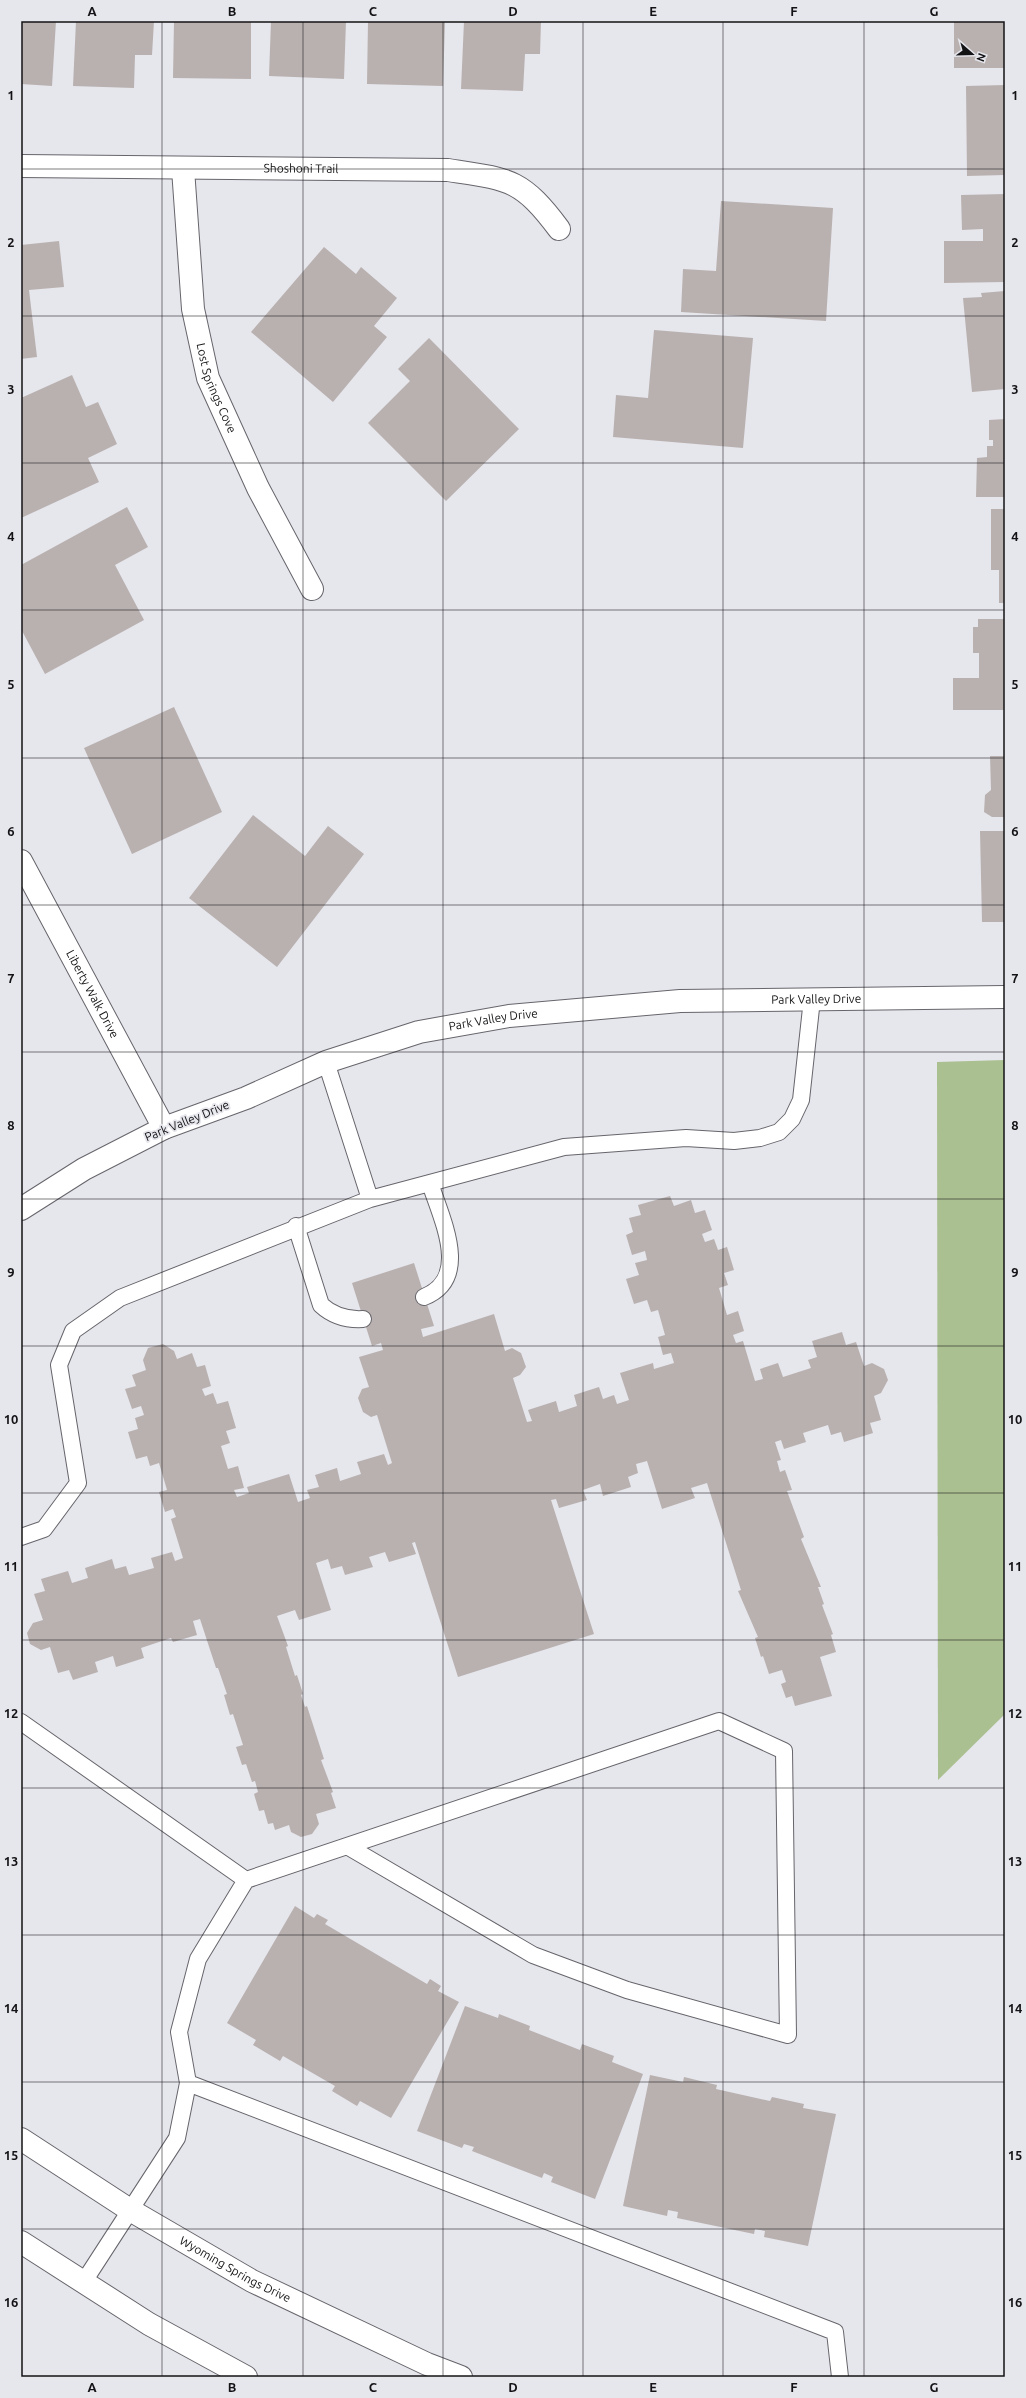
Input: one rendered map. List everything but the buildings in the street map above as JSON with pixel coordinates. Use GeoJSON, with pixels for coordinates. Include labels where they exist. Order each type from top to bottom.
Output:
{"type":"FeatureCollection","features":[{"type":"Feature","properties":{"kind":"street","name":"Shoshoni Trail"},"geometry":{"type":"LineString","coordinates":[[21,166],[448,170],[506,180],[522,188],[544,208],[559,230]]}},
{"type":"Feature","properties":{"kind":"street","name":"Lost Springs Cove"},"geometry":{"type":"LineString","coordinates":[[183,168],[193,309],[208,378],[258,488],[312,589]]}},
{"type":"Feature","properties":{"kind":"street","name":"Liberty Walk Drive"},"geometry":{"type":"LineString","coordinates":[[21,861],[164,1128]]}},
{"type":"Feature","properties":{"kind":"street","name":"Park Valley Drive"},"geometry":{"type":"LineString","coordinates":[[21,1210],[84,1169],[164,1128],[246,1098],[326,1062],[419,1032],[509,1016],[680,1001],[1005,996]]}},
{"type":"Feature","properties":{"kind":"street","name":"Wyoming Springs Drive"},"geometry":{"type":"LineString","coordinates":[[21,2139],[130,2210],[252,2281],[427,2364],[462,2377]]}},
{"type":"Feature","properties":{"kind":"street"},"geometry":{"type":"LineString","coordinates":[[21,2242],[149,2324],[246,2377]]}},
{"type":"Feature","properties":{"kind":"lane"},"geometry":{"type":"LineString","coordinates":[[21,1536],[44,1529],[78,1483],[59,1365],[73,1331],[120,1298],[296,1226],[370,1199],[564,1147],[686,1138],[734,1141],[760,1138],[779,1132],[792,1119],[802,1100],[812,999]]}},
{"type":"Feature","properties":{"kind":"lane"},"geometry":{"type":"LineString","coordinates":[[326,1062],[370,1199]]}},
{"type":"Feature","properties":{"kind":"lane"},"geometry":{"type":"LineString","coordinates":[[424,1297],[437,1292],[445,1281],[450,1262],[450,1246],[430,1183]]}},
{"type":"Feature","properties":{"kind":"lane"},"geometry":{"type":"LineString","coordinates":[[296,1226],[321,1305],[340,1317],[363,1319]]}},
{"type":"Feature","properties":{"kind":"lane"},"geometry":{"type":"LineString","coordinates":[[83,2283],[177,2138],[188,2083],[179,2032],[198,1959],[246,1880],[347,1846],[719,1721],[784,1752],[788,2035],[627,1990],[533,1955],[347,1846]]}},
{"type":"Feature","properties":{"kind":"lane"},"geometry":{"type":"LineString","coordinates":[[21,1722],[246,1880]]}},
{"type":"Feature","properties":{"kind":"lane"},"geometry":{"type":"LineString","coordinates":[[188,2083],[835,2332],[840,2377]]}},
{"type":"Feature","properties":{"kind":"green space"},"geometry":{"type":"Polygon","coordinates":[[[1005,1060],[1005,1714],[938,1780],[937,1062],[1005,1060]]]}}]}
